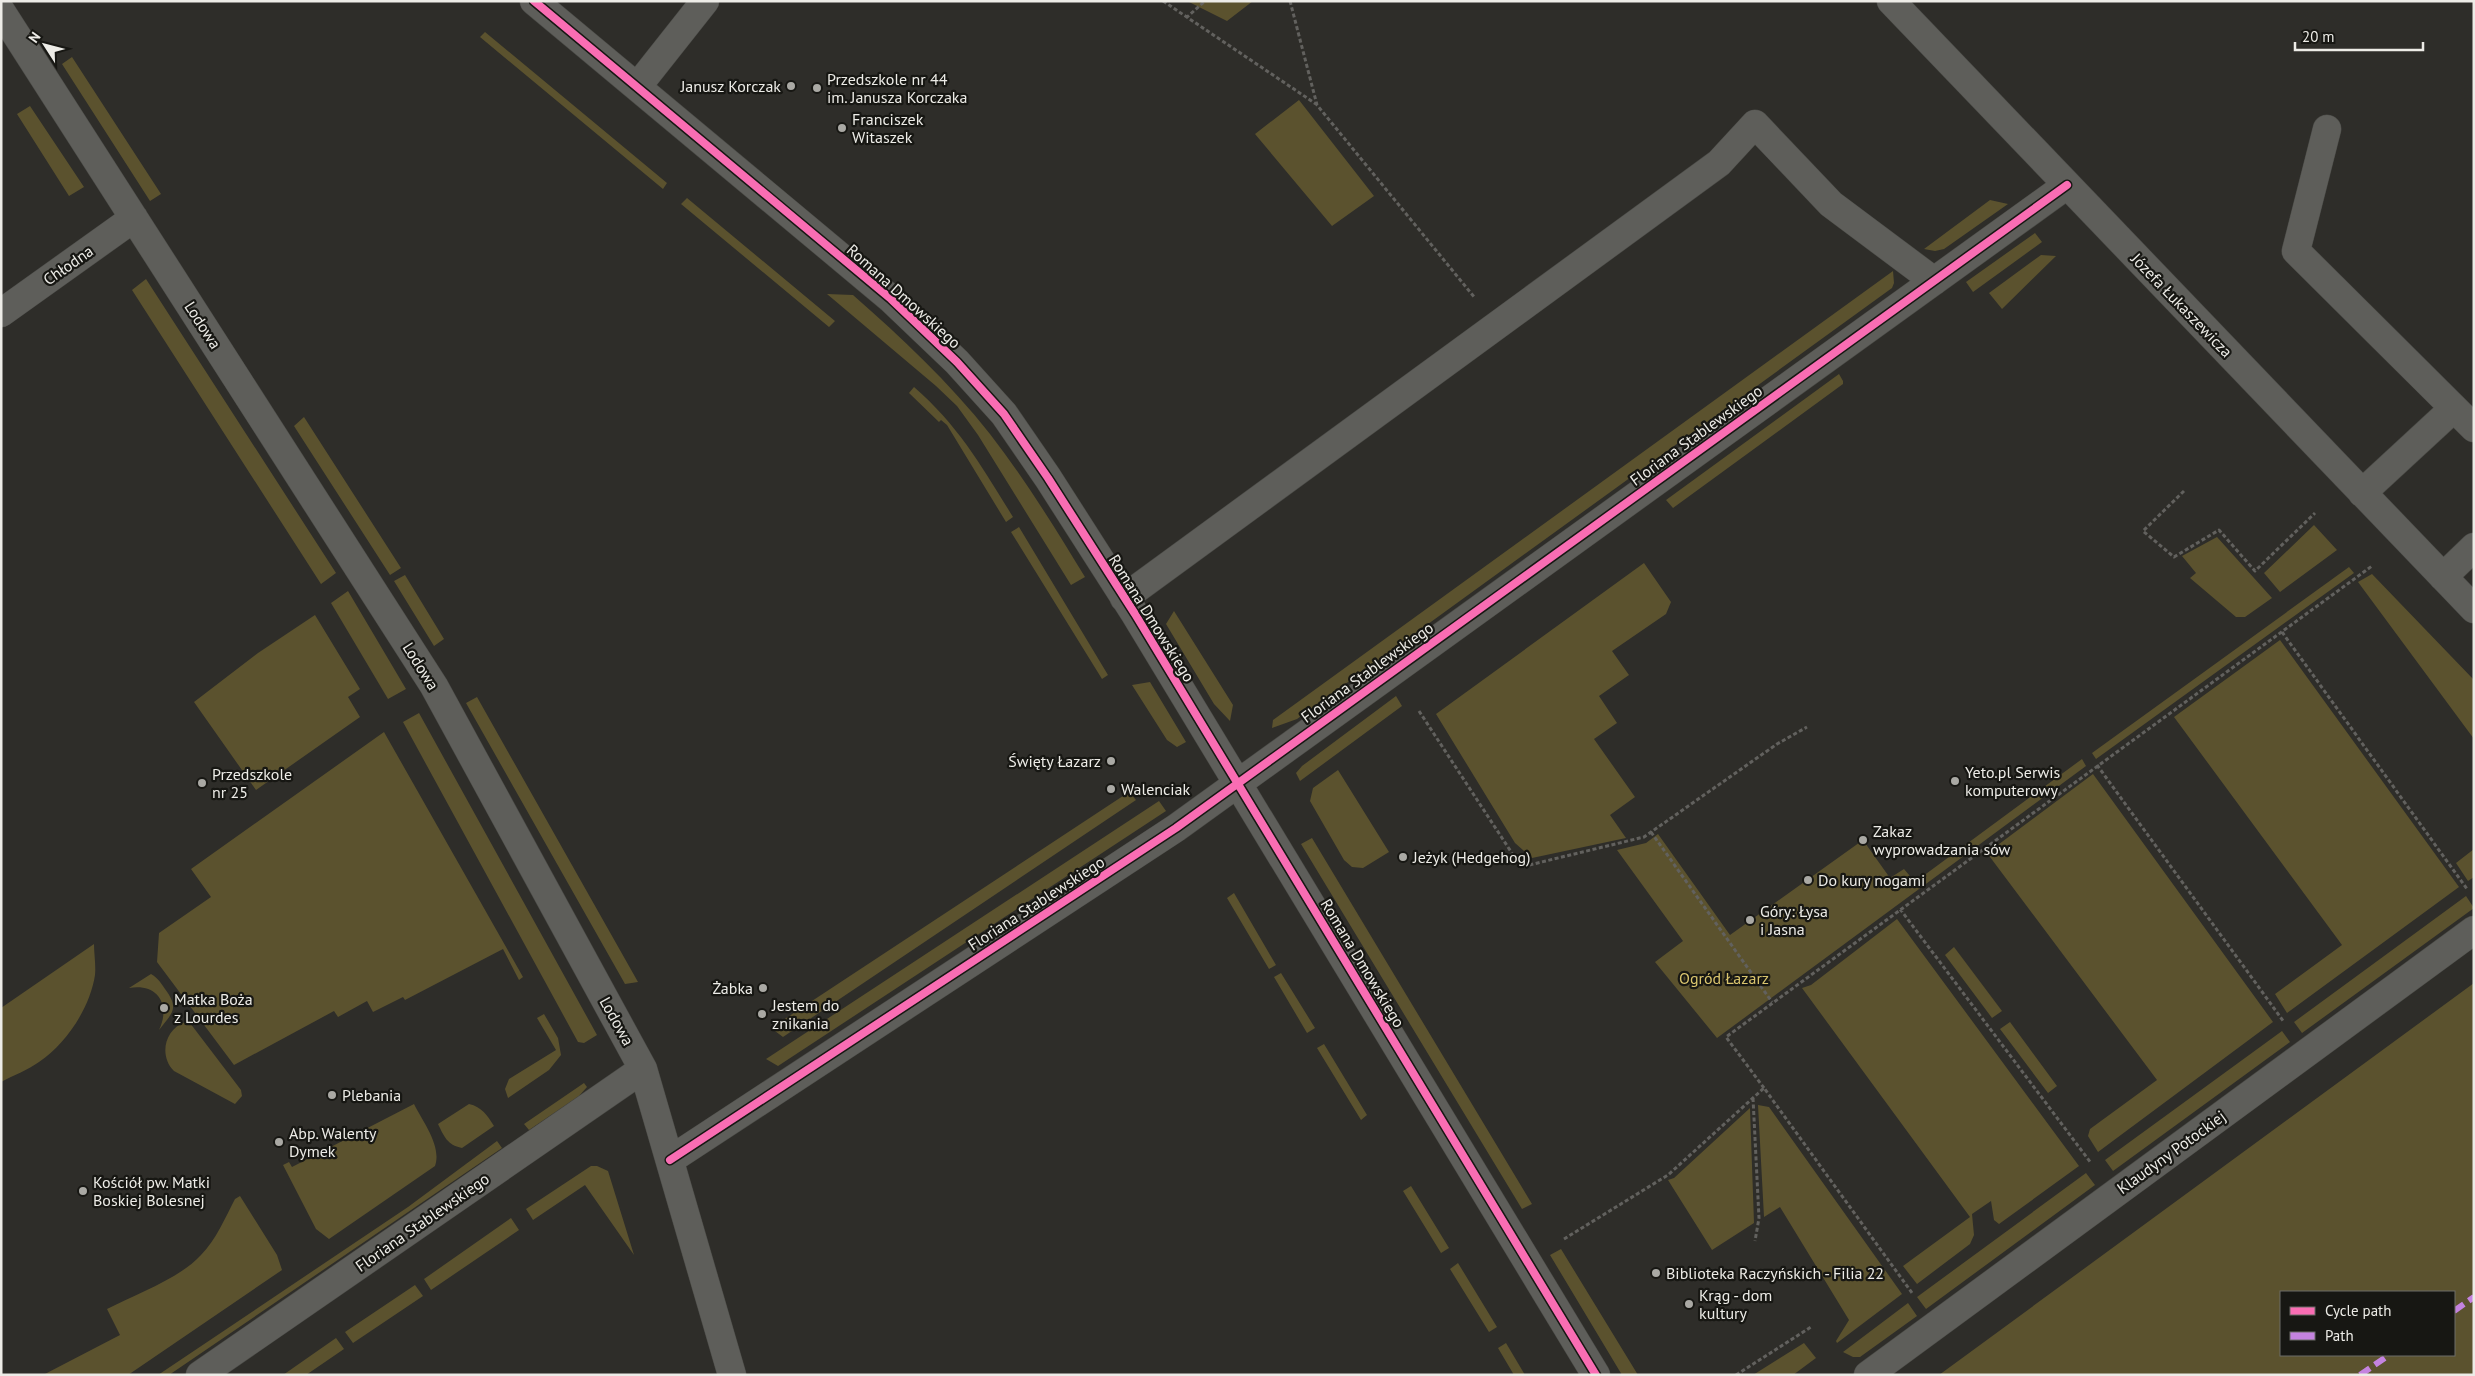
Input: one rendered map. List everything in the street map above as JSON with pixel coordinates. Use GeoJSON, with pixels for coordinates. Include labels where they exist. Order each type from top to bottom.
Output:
{"type":"FeatureCollection","features":[{"type":"Feature","properties":{"kind":"street","name":"Romana Dmowskiego"},"geometry":{"type":"LineString","coordinates":[[534,1],[892,300],[957,362],[1004,414],[1048,478],[1124,598],[1596,1375]]}},
{"type":"Feature","properties":{"kind":"street"},"geometry":{"type":"LineString","coordinates":[[637,87],[705,1]]}},
{"type":"Feature","properties":{"kind":"street","name":"Józefa Łukaszewicza"},"geometry":{"type":"LineString","coordinates":[[1891,1],[2474,609]]}},
{"type":"Feature","properties":{"kind":"street","name":"Lodowa"},"geometry":{"type":"LineString","coordinates":[[1,11],[434,686],[644,1069],[732,1375]]}},
{"type":"Feature","properties":{"kind":"street"},"geometry":{"type":"LineString","coordinates":[[1124,598],[1719,163],[1755,124],[1831,204],[1934,281]]}},
{"type":"Feature","properties":{"kind":"street"},"geometry":{"type":"LineString","coordinates":[[2327,129],[2296,251],[2474,428]]}},
{"type":"Feature","properties":{"kind":"street","name":"Floriana Stablewskiego"},"geometry":{"type":"LineString","coordinates":[[670,1160],[1176,828],[2067,185]]}},
{"type":"Feature","properties":{"kind":"street","name":"Chłodna"},"geometry":{"type":"LineString","coordinates":[[1,313],[134,218]]}},
{"type":"Feature","properties":{"kind":"street"},"geometry":{"type":"LineString","coordinates":[[2362,493],[2454,408]]}},
{"type":"Feature","properties":{"kind":"street"},"geometry":{"type":"LineString","coordinates":[[2443,577],[2474,547]]}},
{"type":"Feature","properties":{"kind":"street","name":"Klaudyny Potockiej"},"geometry":{"type":"LineString","coordinates":[[1868,1375],[2474,930]]}},
{"type":"Feature","properties":{"kind":"street","name":"Floriana Stablewskiego"},"geometry":{"type":"LineString","coordinates":[[200,1375],[644,1069]]}},
{"type":"Feature","properties":{"kind":"path"},"geometry":{"type":"LineString","coordinates":[[1163,1],[1316,105],[1496,325]]}},
{"type":"Feature","properties":{"kind":"path"},"geometry":{"type":"LineString","coordinates":[[1186,18],[1205,1]]}},
{"type":"Feature","properties":{"kind":"path"},"geometry":{"type":"LineString","coordinates":[[1290,1],[1316,105]]}},
{"type":"Feature","properties":{"kind":"path"},"geometry":{"type":"LineString","coordinates":[[2184,491],[2143,531],[2174,557],[2219,530],[2255,571],[2315,513]]}},
{"type":"Feature","properties":{"kind":"path"},"geometry":{"type":"LineString","coordinates":[[1912,1293],[1726,1037],[2372,566]]}},
{"type":"Feature","properties":{"kind":"path"},"geometry":{"type":"LineString","coordinates":[[2282,632],[2467,889]]}},
{"type":"Feature","properties":{"kind":"path"},"geometry":{"type":"LineString","coordinates":[[1419,711],[1521,867],[1644,838],[1777,744],[1807,727]]}},
{"type":"Feature","properties":{"kind":"path"},"geometry":{"type":"LineString","coordinates":[[2097,765],[2284,1022]]}},
{"type":"Feature","properties":{"kind":"path"},"geometry":{"type":"LineString","coordinates":[[1651,832],[1772,1002]]}},
{"type":"Feature","properties":{"kind":"path"},"geometry":{"type":"LineString","coordinates":[[1900,909],[2091,1163]]}},
{"type":"Feature","properties":{"kind":"path"},"geometry":{"type":"LineString","coordinates":[[1564,1239],[1668,1175],[1764,1088]]}},
{"type":"Feature","properties":{"kind":"path"},"geometry":{"type":"LineString","coordinates":[[1753,1098],[1759,1218],[1755,1241]]}},
{"type":"Feature","properties":{"kind":"path"},"geometry":{"type":"LineString","coordinates":[[1736,1375],[1811,1327]]}},
{"type":"Feature","properties":{"kind":"green space"},"geometry":{"type":"Polygon","coordinates":[[[1187,1],[1253,1],[1227,21],[1187,1]]]}},
{"type":"Feature","properties":{"kind":"green space"},"geometry":{"type":"Polygon","coordinates":[[[485,32],[667,183],[663,189],[480,37],[485,32]]]}},
{"type":"Feature","properties":{"kind":"green space"},"geometry":{"type":"Polygon","coordinates":[[[72,57],[161,194],[150,201],[62,64],[72,57]]]}},
{"type":"Feature","properties":{"kind":"green space"},"geometry":{"type":"Polygon","coordinates":[[[1299,100],[1374,196],[1332,226],[1255,134],[1299,100]]]}},
{"type":"Feature","properties":{"kind":"green space"},"geometry":{"type":"Polygon","coordinates":[[[30,106],[84,187],[69,196],[17,114],[30,106]]]}},
{"type":"Feature","properties":{"kind":"green space"},"geometry":{"type":"Polygon","coordinates":[[[687,198],[835,321],[829,327],[681,204],[687,198]]]}},
{"type":"Feature","properties":{"kind":"green space"},"geometry":{"type":"Polygon","coordinates":[[[1990,200],[2008,204],[1944,249],[1935,251],[1924,249],[1990,200]]]}},
{"type":"Feature","properties":{"kind":"green space"},"geometry":{"type":"Polygon","coordinates":[[[2035,233],[2042,242],[1973,292],[1966,282],[2035,233]]]}},
{"type":"Feature","properties":{"kind":"green space"},"geometry":{"type":"Polygon","coordinates":[[[2041,255],[2056,256],[2002,309],[1989,293],[2041,255]]]}},
{"type":"Feature","properties":{"kind":"green space"},"geometry":{"type":"Polygon","coordinates":[[[1893,271],[1894,283],[1892,288],[1297,719],[1272,728],[1273,720],[1893,271]]]}},
{"type":"Feature","properties":{"kind":"green space"},"geometry":{"type":"Polygon","coordinates":[[[146,279],[336,573],[321,584],[132,290],[146,279]]]}},
{"type":"Feature","properties":{"kind":"green space"},"geometry":{"type":"Polygon","coordinates":[[[827,294],[853,295],[907,344],[958,396],[990,434],[1015,468],[1085,577],[1071,585],[978,435],[957,406],[827,294]]]}},
{"type":"Feature","properties":{"kind":"green space"},"geometry":{"type":"Polygon","coordinates":[[[1839,374],[1843,384],[1673,508],[1666,500],[1839,374]]]}},
{"type":"Feature","properties":{"kind":"green space"},"geometry":{"type":"Polygon","coordinates":[[[914,387],[957,432],[980,464],[1013,517],[1006,522],[947,425],[941,420],[939,422],[909,393],[914,387]]]}},
{"type":"Feature","properties":{"kind":"green space"},"geometry":{"type":"Polygon","coordinates":[[[304,417],[401,568],[390,575],[294,426],[304,417]]]}},
{"type":"Feature","properties":{"kind":"green space"},"geometry":{"type":"Polygon","coordinates":[[[2314,525],[2337,550],[2280,592],[2264,573],[2314,525]]]}},
{"type":"Feature","properties":{"kind":"green space"},"geometry":{"type":"Polygon","coordinates":[[[1019,527],[1108,675],[1102,679],[1011,532],[1019,527]]]}},
{"type":"Feature","properties":{"kind":"green space"},"geometry":{"type":"Polygon","coordinates":[[[2217,537],[2272,598],[2245,617],[2236,617],[2190,578],[2196,573],[2182,556],[2217,537]]]}},
{"type":"Feature","properties":{"kind":"green space"},"geometry":{"type":"Polygon","coordinates":[[[1644,563],[1671,602],[1666,614],[1612,651],[1629,675],[1599,696],[1617,723],[1594,739],[1635,797],[1610,815],[1626,838],[1532,858],[1515,843],[1436,714],[1644,563]]]}},
{"type":"Feature","properties":{"kind":"green space"},"geometry":{"type":"Polygon","coordinates":[[[2349,567],[2354,573],[2096,759],[2092,753],[2349,567]]]}},
{"type":"Feature","properties":{"kind":"green space"},"geometry":{"type":"Polygon","coordinates":[[[2372,574],[2474,680],[2474,739],[2358,582],[2372,574]]]}},
{"type":"Feature","properties":{"kind":"green space"},"geometry":{"type":"Polygon","coordinates":[[[405,575],[444,639],[434,646],[394,581],[405,575]]]}},
{"type":"Feature","properties":{"kind":"green space"},"geometry":{"type":"Polygon","coordinates":[[[348,591],[406,689],[388,699],[331,603],[348,591]]]}},
{"type":"Feature","properties":{"kind":"green space"},"geometry":{"type":"Polygon","coordinates":[[[1174,611],[1233,705],[1230,721],[1214,704],[1166,624],[1174,611]]]}},
{"type":"Feature","properties":{"kind":"green space"},"geometry":{"type":"Polygon","coordinates":[[[315,615],[360,689],[348,697],[360,717],[256,790],[194,702],[258,653],[315,615]]]}},
{"type":"Feature","properties":{"kind":"green space"},"geometry":{"type":"Polygon","coordinates":[[[2280,640],[2459,887],[2287,1013],[2275,994],[2342,945],[2174,717],[2280,640]]]}},
{"type":"Feature","properties":{"kind":"green space"},"geometry":{"type":"Polygon","coordinates":[[[1150,682],[1186,742],[1177,747],[1167,740],[1132,685],[1150,682]]]}},
{"type":"Feature","properties":{"kind":"green space"},"geometry":{"type":"Polygon","coordinates":[[[1396,696],[1402,706],[1300,781],[1296,773],[1302,766],[1396,696]]]}},
{"type":"Feature","properties":{"kind":"green space"},"geometry":{"type":"Polygon","coordinates":[[[477,697],[638,982],[625,984],[466,703],[477,697]]]}},
{"type":"Feature","properties":{"kind":"green space"},"geometry":{"type":"Polygon","coordinates":[[[419,713],[597,1035],[584,1043],[578,1042],[403,722],[419,713]]]}},
{"type":"Feature","properties":{"kind":"green space"},"geometry":{"type":"Polygon","coordinates":[[[384,732],[523,977],[519,980],[503,949],[405,1000],[403,997],[373,1012],[367,1001],[338,1017],[334,1011],[234,1065],[157,962],[159,933],[211,897],[191,869],[384,732]]]}},
{"type":"Feature","properties":{"kind":"green space","name":"Ogród Łazarz"},"geometry":{"type":"Polygon","coordinates":[[[2082,759],[2086,766],[1717,1038],[1655,962],[1683,941],[1617,850],[1646,843],[1658,834],[1730,935],[1863,840],[1890,878],[1904,869],[1915,882],[2082,759]]]}},
{"type":"Feature","properties":{"kind":"green space"},"geometry":{"type":"Polygon","coordinates":[[[1338,770],[1389,852],[1363,868],[1352,867],[1344,860],[1310,801],[1313,788],[1338,770]]]}},
{"type":"Feature","properties":{"kind":"green space"},"geometry":{"type":"Polygon","coordinates":[[[2093,774],[2273,1022],[2098,1152],[2088,1136],[2090,1129],[2157,1080],[1987,853],[2093,774]]]}},
{"type":"Feature","properties":{"kind":"green space"},"geometry":{"type":"Polygon","coordinates":[[[1129,792],[1136,800],[783,1037],[771,1028],[1129,792]]]}},
{"type":"Feature","properties":{"kind":"green space"},"geometry":{"type":"Polygon","coordinates":[[[1159,801],[1166,811],[778,1066],[766,1059],[1159,801]]]}},
{"type":"Feature","properties":{"kind":"green space"},"geometry":{"type":"Polygon","coordinates":[[[1312,838],[1532,1204],[1522,1209],[1301,844],[1312,838]]]}},
{"type":"Feature","properties":{"kind":"green space"},"geometry":{"type":"Polygon","coordinates":[[[2474,849],[2474,877],[2468,881],[2456,863],[2474,849]]]}},
{"type":"Feature","properties":{"kind":"green space"},"geometry":{"type":"Polygon","coordinates":[[[1234,893],[1276,965],[1269,969],[1227,898],[1234,893]]]}},
{"type":"Feature","properties":{"kind":"green space"},"geometry":{"type":"Polygon","coordinates":[[[2466,896],[2474,908],[2302,1033],[2294,1022],[2466,896]]]}},
{"type":"Feature","properties":{"kind":"green space"},"geometry":{"type":"Polygon","coordinates":[[[1897,919],[2079,1166],[1999,1224],[1994,1220],[1991,1201],[1972,1214],[1974,1235],[1970,1244],[1917,1284],[1903,1266],[1970,1217],[1802,988],[1811,985],[1897,919]]]}},
{"type":"Feature","properties":{"kind":"green space"},"geometry":{"type":"Polygon","coordinates":[[[94,944],[95,975],[88,1000],[75,1024],[58,1045],[39,1062],[1,1082],[1,1008],[94,944]]]}},
{"type":"Feature","properties":{"kind":"green space"},"geometry":{"type":"Polygon","coordinates":[[[1954,947],[2002,1011],[1992,1018],[1945,955],[1954,947]]]}},
{"type":"Feature","properties":{"kind":"green space"},"geometry":{"type":"Polygon","coordinates":[[[1281,973],[1315,1028],[1307,1033],[1274,977],[1281,973]]]}},
{"type":"Feature","properties":{"kind":"green space"},"geometry":{"type":"Polygon","coordinates":[[[151,974],[170,996],[173,1006],[171,1015],[159,1030],[163,1012],[159,998],[148,989],[139,987],[129,988],[151,974]]]}},
{"type":"Feature","properties":{"kind":"green space"},"geometry":{"type":"Polygon","coordinates":[[[2474,983],[2474,1375],[1939,1375],[2474,983]]]}},
{"type":"Feature","properties":{"kind":"green space"},"geometry":{"type":"Polygon","coordinates":[[[544,1014],[558,1038],[561,1055],[549,1070],[508,1098],[505,1089],[509,1079],[556,1050],[537,1018],[544,1014]]]}},
{"type":"Feature","properties":{"kind":"green space"},"geometry":{"type":"Polygon","coordinates":[[[185,1022],[190,1023],[241,1090],[242,1096],[235,1104],[174,1071],[169,1065],[165,1051],[168,1037],[172,1031],[185,1022]]]}},
{"type":"Feature","properties":{"kind":"green space"},"geometry":{"type":"Polygon","coordinates":[[[2010,1022],[2057,1086],[2048,1093],[2000,1029],[2010,1022]]]}},
{"type":"Feature","properties":{"kind":"green space"},"geometry":{"type":"Polygon","coordinates":[[[2282,1031],[2290,1042],[2113,1171],[2105,1160],[2282,1031]]]}},
{"type":"Feature","properties":{"kind":"green space"},"geometry":{"type":"Polygon","coordinates":[[[1324,1044],[1367,1115],[1361,1120],[1317,1048],[1324,1044]]]}},
{"type":"Feature","properties":{"kind":"green space"},"geometry":{"type":"Polygon","coordinates":[[[584,1083],[587,1087],[579,1096],[529,1130],[524,1124],[584,1083]]]}},
{"type":"Feature","properties":{"kind":"green space"},"geometry":{"type":"Polygon","coordinates":[[[414,1104],[434,1142],[436,1150],[435,1166],[329,1239],[316,1229],[283,1165],[289,1162],[292,1167],[414,1104]]]}},
{"type":"Feature","properties":{"kind":"green space"},"geometry":{"type":"Polygon","coordinates":[[[469,1104],[481,1109],[494,1126],[462,1148],[457,1147],[444,1136],[438,1124],[469,1104]]]}},
{"type":"Feature","properties":{"kind":"green space"},"geometry":{"type":"Polygon","coordinates":[[[1758,1105],[1769,1107],[1902,1294],[1837,1343],[1836,1341],[1849,1320],[1780,1207],[1764,1217],[1758,1105]]]}},
{"type":"Feature","properties":{"kind":"green space"},"geometry":{"type":"Polygon","coordinates":[[[1750,1108],[1754,1223],[1712,1250],[1668,1180],[1674,1178],[1750,1108]]]}},
{"type":"Feature","properties":{"kind":"green space"},"geometry":{"type":"Polygon","coordinates":[[[497,1141],[502,1148],[169,1375],[158,1375],[408,1207],[497,1141]]]}},
{"type":"Feature","properties":{"kind":"green space"},"geometry":{"type":"Polygon","coordinates":[[[591,1166],[597,1166],[608,1171],[634,1255],[585,1185],[533,1220],[526,1209],[591,1166]]]}},
{"type":"Feature","properties":{"kind":"green space"},"geometry":{"type":"Polygon","coordinates":[[[2086,1173],[2095,1185],[1926,1309],[1917,1297],[2086,1173]]]}},
{"type":"Feature","properties":{"kind":"green space"},"geometry":{"type":"Polygon","coordinates":[[[1411,1186],[1449,1248],[1441,1253],[1403,1191],[1411,1186]]]}},
{"type":"Feature","properties":{"kind":"green space"},"geometry":{"type":"Polygon","coordinates":[[[240,1196],[277,1255],[282,1270],[128,1375],[43,1375],[120,1335],[107,1309],[169,1279],[192,1264],[211,1243],[235,1199],[240,1196]]]}},
{"type":"Feature","properties":{"kind":"green space"},"geometry":{"type":"Polygon","coordinates":[[[511,1218],[519,1230],[431,1290],[424,1279],[511,1218]]]}},
{"type":"Feature","properties":{"kind":"green space"},"geometry":{"type":"Polygon","coordinates":[[[1561,1249],[1638,1375],[1622,1375],[1550,1255],[1561,1249]]]}},
{"type":"Feature","properties":{"kind":"green space"},"geometry":{"type":"Polygon","coordinates":[[[1458,1263],[1497,1327],[1489,1332],[1450,1269],[1458,1263]]]}},
{"type":"Feature","properties":{"kind":"green space"},"geometry":{"type":"Polygon","coordinates":[[[415,1285],[423,1296],[353,1343],[345,1332],[415,1285]]]}},
{"type":"Feature","properties":{"kind":"green space"},"geometry":{"type":"Polygon","coordinates":[[[1908,1303],[1917,1316],[1860,1357],[1853,1357],[1843,1352],[1908,1303]]]}},
{"type":"Feature","properties":{"kind":"green space"},"geometry":{"type":"Polygon","coordinates":[[[336,1338],[344,1349],[306,1375],[283,1375],[336,1338]]]}},
{"type":"Feature","properties":{"kind":"green space"},"geometry":{"type":"Polygon","coordinates":[[[1506,1343],[1525,1375],[1514,1375],[1498,1348],[1506,1343]]]}},
{"type":"Feature","properties":{"kind":"green space"},"geometry":{"type":"Polygon","coordinates":[[[1804,1343],[1816,1358],[1793,1375],[1753,1375],[1804,1343]]]}},
{"type":"Feature","properties":{"kind":"marked path"},"geometry":{"type":"LineString","coordinates":[[2455,1310],[2474,1297]]}},
{"type":"Feature","properties":{"kind":"marked path"},"geometry":{"type":"LineString","coordinates":[[2360,1375],[2388,1356]]}},
{"type":"Feature","properties":{"kind":"cycle path"},"geometry":{"type":"LineString","coordinates":[[534,1],[891,299],[957,362],[1004,414],[1048,478],[1135,614],[1596,1375]]}},
{"type":"Feature","properties":{"kind":"cycle path"},"geometry":{"type":"LineString","coordinates":[[670,1160],[1176,828],[2067,185]]}},
{"type":"Feature","properties":{"kind":"place","name":"Janusz Korczak"},"geometry":{"type":"Point","coordinates":[791,86]}},
{"type":"Feature","properties":{"kind":"place","name":"Przedszkole nr 44 im. Janusza Korczaka"},"geometry":{"type":"Point","coordinates":[817,88]}},
{"type":"Feature","properties":{"kind":"place","name":"Franciszek Witaszek"},"geometry":{"type":"Point","coordinates":[842,128]}},
{"type":"Feature","properties":{"kind":"place","name":"Święty Łazarz"},"geometry":{"type":"Point","coordinates":[1111,761]}},
{"type":"Feature","properties":{"kind":"place","name":"Yeto.pl Serwis komputerowy"},"geometry":{"type":"Point","coordinates":[1955,781]}},
{"type":"Feature","properties":{"kind":"place","name":"Przedszkole nr 25"},"geometry":{"type":"Point","coordinates":[202,783]}},
{"type":"Feature","properties":{"kind":"place","name":"Walenciak"},"geometry":{"type":"Point","coordinates":[1111,789]}},
{"type":"Feature","properties":{"kind":"place","name":"Zakaz wyprowadzania sów"},"geometry":{"type":"Point","coordinates":[1863,840]}},
{"type":"Feature","properties":{"kind":"place","name":"Jeżyk (Hedgehog)"},"geometry":{"type":"Point","coordinates":[1403,857]}},
{"type":"Feature","properties":{"kind":"place","name":"Do kury nogami"},"geometry":{"type":"Point","coordinates":[1808,880]}},
{"type":"Feature","properties":{"kind":"place","name":"Góry: Łysa i Jasna"},"geometry":{"type":"Point","coordinates":[1750,920]}},
{"type":"Feature","properties":{"kind":"place","name":"Żabka"},"geometry":{"type":"Point","coordinates":[763,988]}},
{"type":"Feature","properties":{"kind":"place","name":"Matka Boża z Lourdes"},"geometry":{"type":"Point","coordinates":[164,1008]}},
{"type":"Feature","properties":{"kind":"place","name":"Jestem do znikania"},"geometry":{"type":"Point","coordinates":[762,1014]}},
{"type":"Feature","properties":{"kind":"place","name":"Plebania"},"geometry":{"type":"Point","coordinates":[332,1095]}},
{"type":"Feature","properties":{"kind":"place","name":"Abp. Walenty Dymek"},"geometry":{"type":"Point","coordinates":[279,1142]}},
{"type":"Feature","properties":{"kind":"place","name":"Kościół pw. Matki Boskiej Bolesnej"},"geometry":{"type":"Point","coordinates":[83,1191]}},
{"type":"Feature","properties":{"kind":"place","name":"Biblioteka Raczyńskich - Filia 22"},"geometry":{"type":"Point","coordinates":[1656,1273]}},
{"type":"Feature","properties":{"kind":"place","name":"Krąg - dom kultury"},"geometry":{"type":"Point","coordinates":[1689,1304]}}]}
